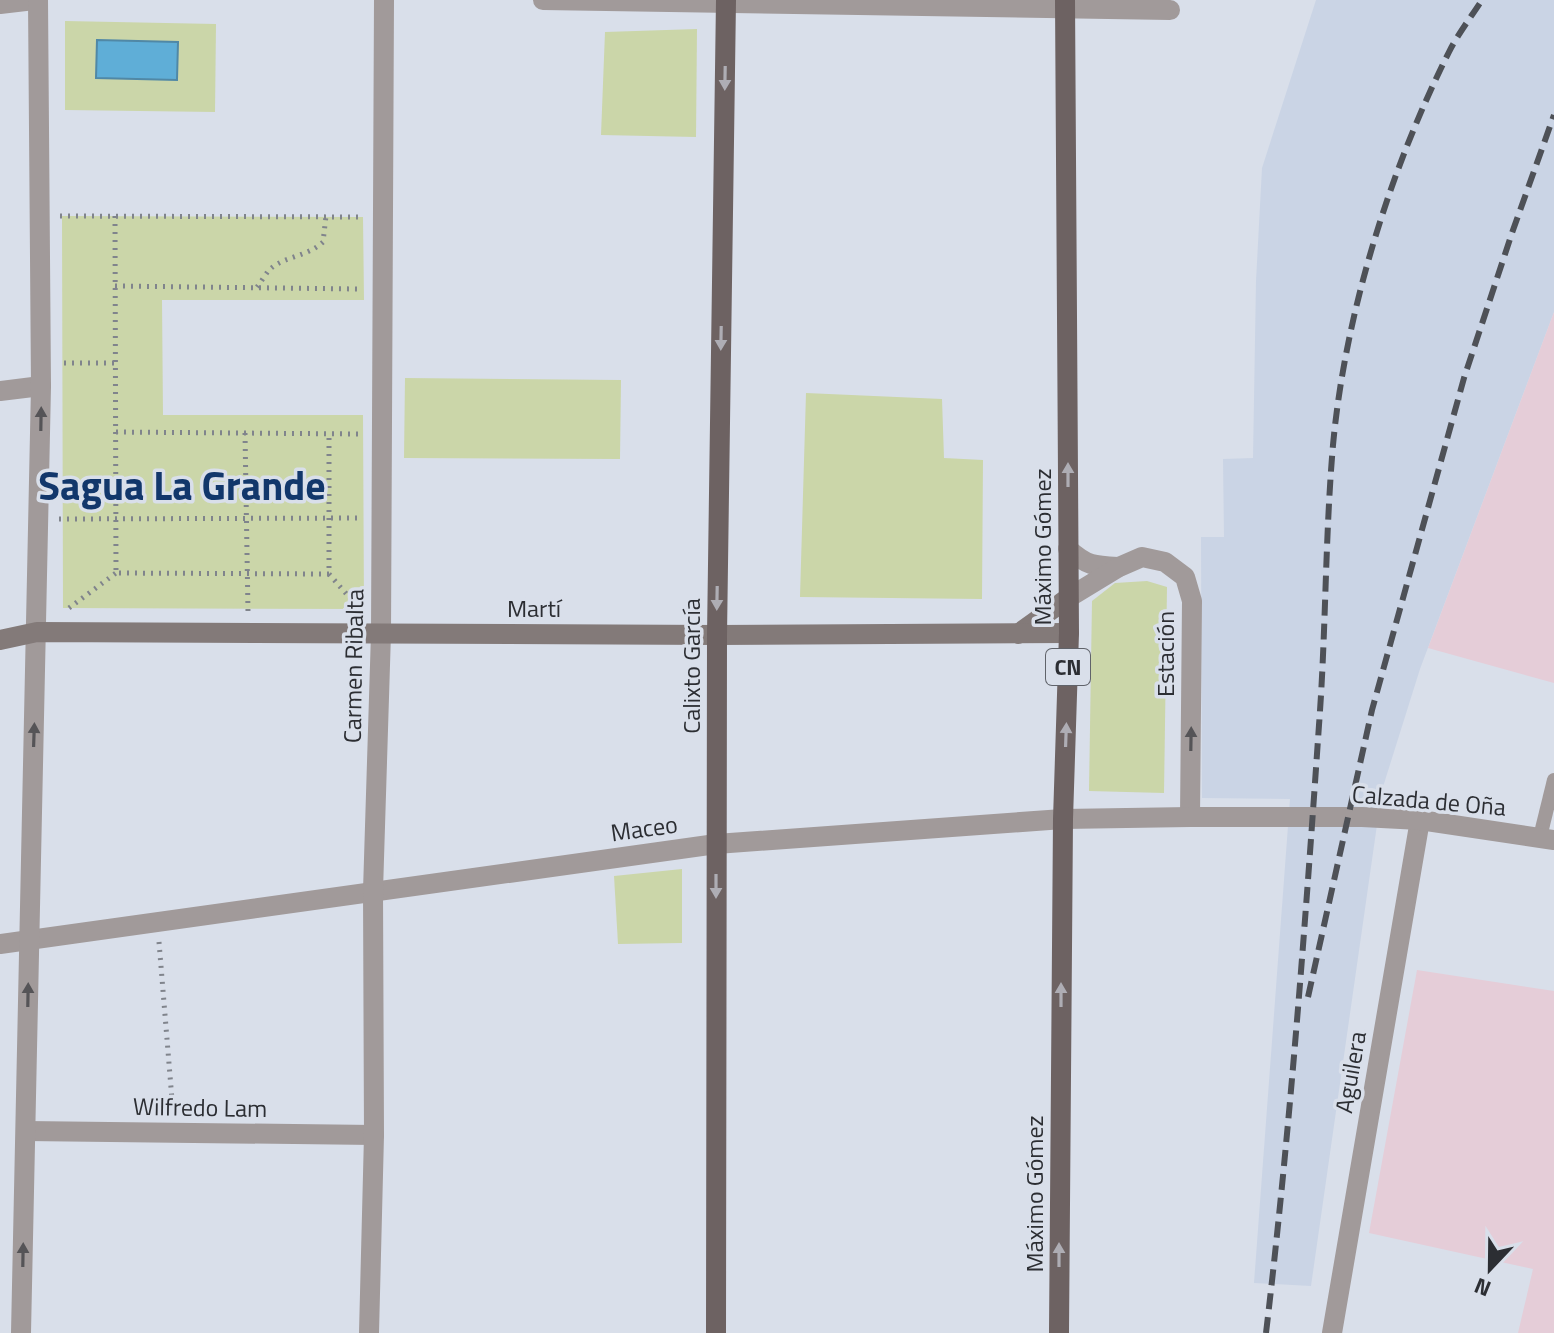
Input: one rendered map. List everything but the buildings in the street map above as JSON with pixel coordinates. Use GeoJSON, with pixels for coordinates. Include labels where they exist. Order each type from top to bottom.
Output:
{"type":"FeatureCollection","features":[{"type":"Feature","properties":{"kind":"main road","name":"Calixto García"},"geometry":{"type":"LineString","coordinates":[[716,1333],[717,635],[726,2]]}},
{"type":"Feature","properties":{"kind":"main road","name":"Máximo Gómez"},"geometry":{"type":"LineString","coordinates":[[1059,1333],[1063,819],[1069,633],[1064,3]]}},
{"type":"Feature","properties":{"kind":"main road"},"geometry":{"type":"LineString","coordinates":[[1018,634],[1068,598]]}},
{"type":"Feature","properties":{"kind":"main road","name":"Martí"},"geometry":{"type":"LineString","coordinates":[[0,640],[37,632],[1069,633]]}},
{"type":"Feature","properties":{"kind":"street"},"geometry":{"type":"LineString","coordinates":[[0,4],[36,0],[40,216],[39,519],[21,1333]]}},
{"type":"Feature","properties":{"kind":"street","name":"Carmen Ribalta"},"geometry":{"type":"LineString","coordinates":[[369,1333],[374,1135],[373,891],[381,633],[384,0]]}},
{"type":"Feature","properties":{"kind":"street"},"geometry":{"type":"LineString","coordinates":[[543,0],[1064,3],[1170,10]]}},
{"type":"Feature","properties":{"kind":"street"},"geometry":{"type":"LineString","coordinates":[[0,391],[41,386]]}},
{"type":"Feature","properties":{"kind":"street"},"geometry":{"type":"LineString","coordinates":[[1068,549],[1084,563],[1119,567]]}},
{"type":"Feature","properties":{"kind":"street","name":"Estación"},"geometry":{"type":"LineString","coordinates":[[1068,598],[1142,557],[1165,562],[1185,577],[1192,601],[1190,817]]}},
{"type":"Feature","properties":{"kind":"street","name":"Maceo"},"geometry":{"type":"LineString","coordinates":[[0,944],[716,844],[1063,819],[1299,817]]}},
{"type":"Feature","properties":{"kind":"street","name":"Calzada de Oña"},"geometry":{"type":"LineString","coordinates":[[1299,817],[1420,820],[1547,838]]}},
{"type":"Feature","properties":{"kind":"street","name":"Aguilera"},"geometry":{"type":"LineString","coordinates":[[1332,1333],[1420,820]]}},
{"type":"Feature","properties":{"kind":"street","name":"Wilfredo Lam"},"geometry":{"type":"LineString","coordinates":[[26,1131],[374,1135]]}},
{"type":"Feature","properties":{"kind":"lane"},"geometry":{"type":"LineString","coordinates":[[1547,838],[1554,780]]}},
{"type":"Feature","properties":{"kind":"path"},"geometry":{"type":"LineString","coordinates":[[40,216],[383,216]]}},
{"type":"Feature","properties":{"kind":"path"},"geometry":{"type":"LineString","coordinates":[[115,216],[116,573]]}},
{"type":"Feature","properties":{"kind":"path"},"geometry":{"type":"LineString","coordinates":[[257,288],[271,269],[287,260],[311,253],[323,242],[326,216]]}},
{"type":"Feature","properties":{"kind":"path"},"geometry":{"type":"LineString","coordinates":[[115,286],[384,290]]}},
{"type":"Feature","properties":{"kind":"path"},"geometry":{"type":"LineString","coordinates":[[41,362],[115,363]]}},
{"type":"Feature","properties":{"kind":"path"},"geometry":{"type":"LineString","coordinates":[[116,432],[382,435]]}},
{"type":"Feature","properties":{"kind":"path"},"geometry":{"type":"LineString","coordinates":[[245,433],[248,633]]}},
{"type":"Feature","properties":{"kind":"path"},"geometry":{"type":"LineString","coordinates":[[37,632],[116,573],[329,574],[329,434]]}},
{"type":"Feature","properties":{"kind":"path"},"geometry":{"type":"LineString","coordinates":[[39,519],[382,518]]}},
{"type":"Feature","properties":{"kind":"path"},"geometry":{"type":"LineString","coordinates":[[157,920],[175,1132]]}},
{"type":"Feature","properties":{"kind":"shaded area"},"geometry":{"type":"Polygon","coordinates":[[[1316,0],[1554,0],[1554,312],[1420,669],[1382,790],[1311,1286],[1254,1283],[1290,799],[1202,798],[1201,537],[1224,537],[1223,459],[1253,458],[1256,281],[1262,168],[1316,0]]]}},
{"type":"Feature","properties":{"kind":"shaded area"},"geometry":{"type":"Polygon","coordinates":[[[1554,312],[1554,683],[1428,648],[1554,312]]]}},
{"type":"Feature","properties":{"kind":"shaded area"},"geometry":{"type":"Polygon","coordinates":[[[1417,970],[1554,991],[1554,1333],[1518,1333],[1533,1269],[1369,1233],[1417,970]]]}},
{"type":"Feature","properties":{"kind":"green space"},"geometry":{"type":"Polygon","coordinates":[[[65,21],[216,24],[215,112],[65,110],[65,21]]]}},
{"type":"Feature","properties":{"kind":"green space"},"geometry":{"type":"Polygon","coordinates":[[[697,29],[696,137],[601,135],[605,32],[697,29]]]}},
{"type":"Feature","properties":{"kind":"green space"},"geometry":{"type":"Polygon","coordinates":[[[62,216],[363,217],[364,300],[162,300],[163,415],[363,415],[364,609],[63,608],[62,216]]]}},
{"type":"Feature","properties":{"kind":"green space"},"geometry":{"type":"Polygon","coordinates":[[[405,378],[621,380],[620,459],[404,458],[405,378]]]}},
{"type":"Feature","properties":{"kind":"green space"},"geometry":{"type":"Polygon","coordinates":[[[806,393],[942,399],[944,458],[983,460],[982,599],[800,597],[806,393]]]}},
{"type":"Feature","properties":{"kind":"green space"},"geometry":{"type":"Polygon","coordinates":[[[1147,581],[1167,587],[1164,793],[1089,791],[1092,601],[1115,583],[1147,581]]]}},
{"type":"Feature","properties":{"kind":"green space"},"geometry":{"type":"Polygon","coordinates":[[[682,869],[682,943],[618,944],[614,876],[682,869]]]}},
{"type":"Feature","properties":{"kind":"water"},"geometry":{"type":"Polygon","coordinates":[[[97,40],[178,42],[177,80],[96,78],[97,40]]]}},
{"type":"Feature","properties":{"kind":"railway"},"geometry":{"type":"LineString","coordinates":[[1266,1333],[1302,953],[1321,690],[1330,480],[1339,395],[1359,294],[1390,193],[1449,52],[1482,0]]}},
{"type":"Feature","properties":{"kind":"railway"},"geometry":{"type":"LineString","coordinates":[[1308,997],[1372,710],[1464,378],[1554,115]]}},
{"type":"Feature","properties":{"kind":"district","name":"Sagua La Grande"},"geometry":{"type":"Point","coordinates":[182,485]}}]}
